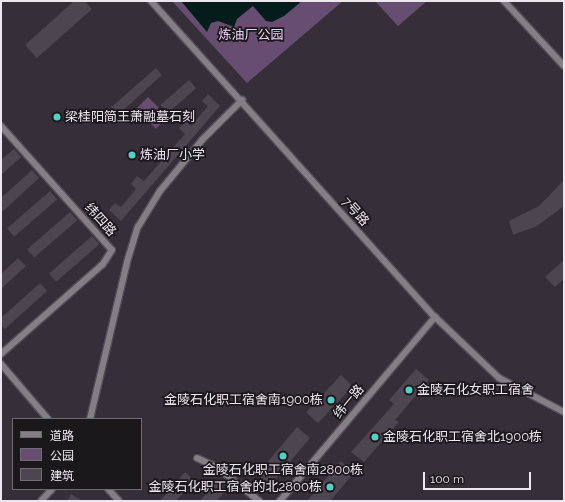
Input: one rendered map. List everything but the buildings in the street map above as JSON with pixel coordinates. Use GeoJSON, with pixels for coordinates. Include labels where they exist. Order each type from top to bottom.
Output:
{"type":"FeatureCollection","features":[{"type":"Feature","properties":{"kind":"street","name":"7号路"},"geometry":{"type":"LineString","coordinates":[[151,1],[242,100],[435,317],[499,378],[564,412]]}},
{"type":"Feature","properties":{"kind":"street"},"geometry":{"type":"LineString","coordinates":[[504,1],[564,66]]}},
{"type":"Feature","properties":{"kind":"street"},"geometry":{"type":"LineString","coordinates":[[90,418],[127,262],[138,227],[160,190],[202,140],[242,100]]}},
{"type":"Feature","properties":{"kind":"street","name":"纬四路"},"geometry":{"type":"LineString","coordinates":[[1,126],[112,250],[103,264],[1,354]]}},
{"type":"Feature","properties":{"kind":"street","name":"纬一路"},"geometry":{"type":"LineString","coordinates":[[280,501],[435,317]]}},
{"type":"Feature","properties":{"kind":"street"},"geometry":{"type":"LineString","coordinates":[[1,364],[47,418]]}},
{"type":"Feature","properties":{"kind":"street"},"geometry":{"type":"LineString","coordinates":[[197,458],[218,468],[259,501]]}},
{"type":"Feature","properties":{"kind":"street"},"geometry":{"type":"LineString","coordinates":[[41,501],[51,490]]}},
{"type":"Feature","properties":{"kind":"street"},"geometry":{"type":"LineString","coordinates":[[109,490],[119,501]]}},
{"type":"Feature","properties":{"kind":"green space","name":"炼油厂公园"},"geometry":{"type":"Polygon","coordinates":[[[172,1],[343,1],[247,83],[172,1]]]}},
{"type":"Feature","properties":{"kind":"green space"},"geometry":{"type":"Polygon","coordinates":[[[375,1],[427,1],[398,26],[375,1]]]}},
{"type":"Feature","properties":{"kind":"green space"},"geometry":{"type":"Polygon","coordinates":[[[148,97],[168,117],[156,129],[136,109],[148,97]]]}},
{"type":"Feature","properties":{"kind":"shaded area"},"geometry":{"type":"Polygon","coordinates":[[[181,1],[302,1],[284,16],[272,22],[266,21],[253,6],[237,19],[234,27],[218,21],[211,23],[207,32],[181,1]]]}},
{"type":"Feature","properties":{"kind":"place","name":"梁桂阳简王萧融墓石刻"},"geometry":{"type":"Point","coordinates":[57,117]}},
{"type":"Feature","properties":{"kind":"place","name":"炼油厂小学"},"geometry":{"type":"Point","coordinates":[132,155]}},
{"type":"Feature","properties":{"kind":"place","name":"金陵石化女职工宿舍"},"geometry":{"type":"Point","coordinates":[409,390]}},
{"type":"Feature","properties":{"kind":"place","name":"金陵石化职工宿舍南1900栋"},"geometry":{"type":"Point","coordinates":[331,400]}},
{"type":"Feature","properties":{"kind":"place","name":"金陵石化职工宿舍北1900栋"},"geometry":{"type":"Point","coordinates":[375,437]}},
{"type":"Feature","properties":{"kind":"place","name":"金陵石化职工宿舍南2800栋"},"geometry":{"type":"Point","coordinates":[283,456]}},
{"type":"Feature","properties":{"kind":"place","name":"金陵石化职工宿舍的北2800栋"},"geometry":{"type":"Point","coordinates":[330,487]}}]}
